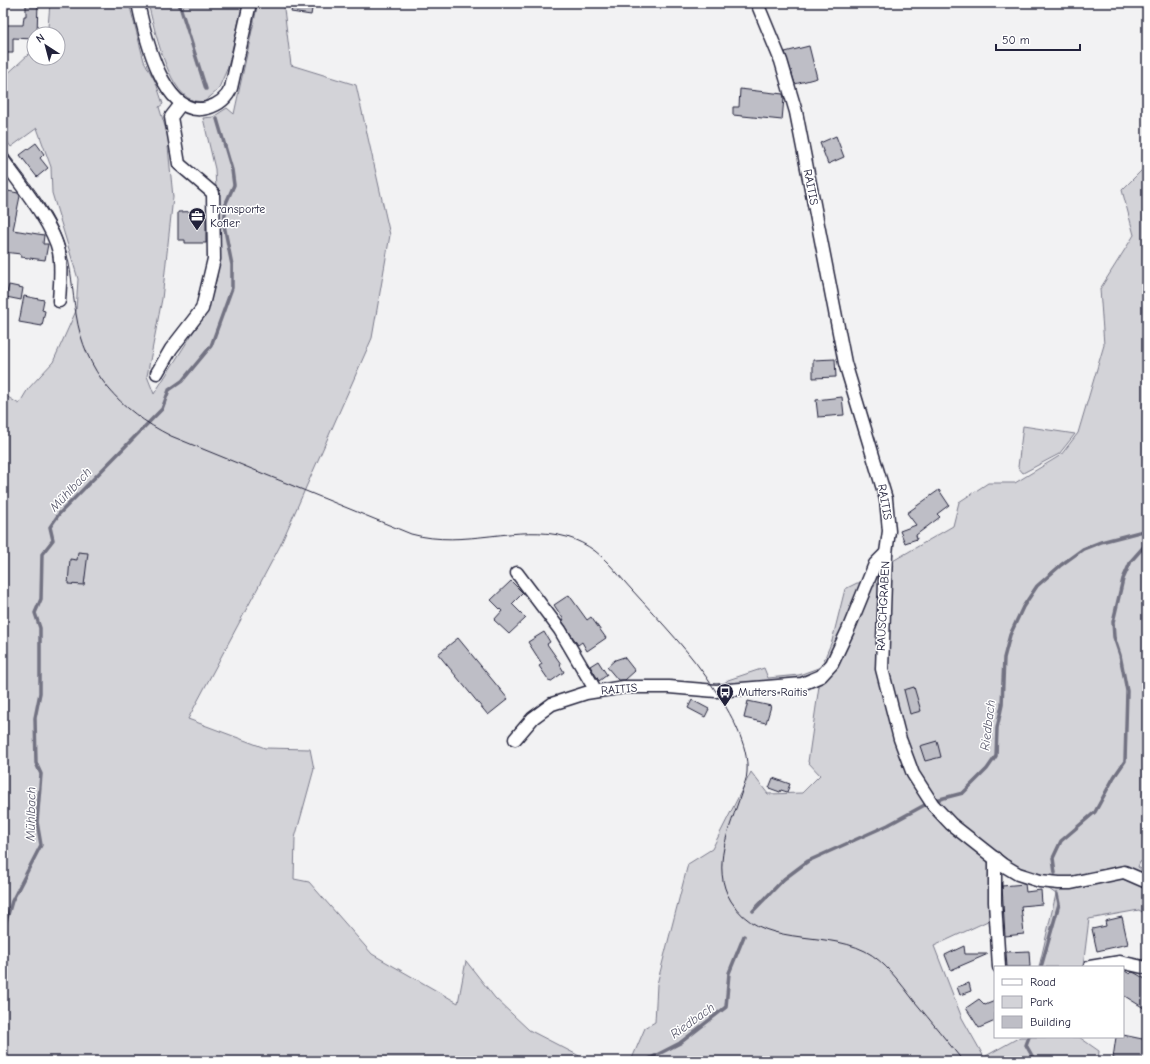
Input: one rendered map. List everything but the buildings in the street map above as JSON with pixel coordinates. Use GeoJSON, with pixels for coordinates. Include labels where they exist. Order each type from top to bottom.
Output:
{"type":"FeatureCollection","features":[{"type":"Feature","properties":{"kind":"street"},"geometry":{"type":"LineString","coordinates":[[138,3],[152,56],[171,93],[182,104],[196,110],[205,109],[217,104],[228,95],[231,88],[250,3]]}},
{"type":"Feature","properties":{"kind":"street","name":"RAITIS"},"geometry":{"type":"LineString","coordinates":[[515,739],[533,718],[552,704],[596,691],[631,687],[669,687],[716,691],[802,684],[821,676],[832,664],[848,630],[875,564],[886,553],[889,519],[885,495],[844,359],[796,112],[781,61],[757,3]]}},
{"type":"Feature","properties":{"kind":"street"},"geometry":{"type":"LineString","coordinates":[[157,373],[171,349],[202,309],[214,259],[213,192],[179,164],[171,117],[182,104]]}},
{"type":"Feature","properties":{"kind":"street"},"geometry":{"type":"LineString","coordinates":[[3,160],[48,226],[55,240],[60,261],[61,279],[59,301]]}},
{"type":"Feature","properties":{"kind":"street","name":"RAUSCHGRABEN"},"geometry":{"type":"LineString","coordinates":[[886,553],[881,660],[885,689],[900,739],[913,774],[931,803],[958,830],[1018,874],[1046,882],[1071,883],[1121,872],[1130,873],[1147,882]]}},
{"type":"Feature","properties":{"kind":"street"},"geometry":{"type":"LineString","coordinates":[[517,573],[560,630],[596,691]]}},
{"type":"Feature","properties":{"kind":"street"},"geometry":{"type":"LineString","coordinates":[[995,858],[995,902],[999,966]]}},
{"type":"Feature","properties":{"kind":"street"},"geometry":{"type":"LineString","coordinates":[[1096,966],[1120,962],[1147,968]]}},
{"type":"Feature","properties":{"kind":"green space"},"geometry":{"type":"Polygon","coordinates":[[[50,3],[129,3],[144,61],[156,83],[163,104],[159,107],[171,146],[168,147],[173,197],[162,299],[147,376],[154,394],[208,309],[217,277],[218,232],[215,169],[203,118],[213,117],[227,108],[234,114],[258,3],[285,3],[284,9],[291,65],[356,85],[390,235],[372,338],[280,546],[188,719],[265,748],[310,749],[314,769],[295,838],[294,879],[309,882],[372,954],[458,1003],[466,961],[495,998],[529,1030],[589,1061],[3,1061],[3,394],[19,404],[28,389],[53,362],[76,311],[78,279],[52,193],[51,167],[37,128],[11,147],[3,136],[3,78],[26,57],[26,66],[66,66],[66,26],[48,26],[50,3]]]}},
{"type":"Feature","properties":{"kind":"green space"},"geometry":{"type":"Polygon","coordinates":[[[148,3],[243,3],[228,67],[218,90],[204,102],[192,100],[183,94],[175,84],[158,42],[148,3]]]}},
{"type":"Feature","properties":{"kind":"green space"},"geometry":{"type":"Polygon","coordinates":[[[1147,165],[1147,860],[1140,862],[1138,867],[1147,873],[1147,915],[1139,910],[1089,919],[1083,966],[1039,966],[1056,894],[988,846],[992,919],[934,946],[962,1018],[984,1057],[1018,1038],[1080,1038],[1099,1051],[1098,1061],[631,1061],[645,1028],[655,1022],[657,984],[688,864],[712,849],[751,772],[768,794],[802,793],[820,775],[808,762],[819,686],[721,686],[728,680],[764,668],[768,678],[799,675],[821,667],[832,641],[845,589],[857,583],[872,583],[879,569],[953,526],[959,502],[988,483],[1015,483],[1061,455],[1078,433],[1104,345],[1100,289],[1134,235],[1122,190],[1147,165]]]}},
{"type":"Feature","properties":{"kind":"green space"},"geometry":{"type":"Polygon","coordinates":[[[1023,426],[1075,434],[1059,454],[1023,473],[1018,467],[1023,426]]]}},
{"type":"Feature","properties":{"kind":"waterway","name":"Mühlbach"},"geometry":{"type":"LineString","coordinates":[[179,3],[206,89]]}},
{"type":"Feature","properties":{"kind":"waterway","name":"Mühlbach"},"geometry":{"type":"LineString","coordinates":[[3,932],[12,901],[41,845],[37,822],[41,774],[36,763],[35,718],[40,693],[40,628],[35,613],[41,599],[42,554],[53,540],[50,527],[59,514],[162,409],[169,390],[182,381],[211,346],[232,288],[232,265],[224,225],[226,203],[234,185],[232,170],[217,119]]}},
{"type":"Feature","properties":{"kind":"waterway","name":"Riedbach"},"geometry":{"type":"LineString","coordinates":[[753,911],[784,879],[808,861],[888,825],[932,801],[963,793],[987,769],[996,756],[997,728],[1002,705],[1004,658],[1010,635],[1023,607],[1037,586],[1061,565],[1083,549],[1101,542],[1147,530]]}},
{"type":"Feature","properties":{"kind":"waterway","name":"Riedbach"},"geometry":{"type":"LineString","coordinates":[[1055,873],[1053,858],[1061,841],[1095,812],[1114,777],[1125,761],[1127,691],[1120,655],[1114,637],[1113,622],[1123,579],[1131,561],[1147,543]]}},
{"type":"Feature","properties":{"kind":"waterway","name":"Riedbach"},"geometry":{"type":"LineString","coordinates":[[1041,966],[1059,904],[1057,894]]}},
{"type":"Feature","properties":{"kind":"waterway","name":"Riedbach"},"geometry":{"type":"LineString","coordinates":[[645,1061],[680,1043],[726,1007],[729,973],[744,936]]}},
{"type":"Feature","properties":{"kind":"waterway","name":"Riedbach"},"geometry":{"type":"LineString","coordinates":[[1029,1038],[1026,1045],[1035,1061]]}},
{"type":"Feature","properties":{"kind":"tram line"},"geometry":{"type":"LineString","coordinates":[[3,147],[46,206],[59,232],[69,262],[76,314],[81,335],[87,354],[96,371],[107,387],[120,401],[152,426],[171,436],[411,534],[431,538],[452,539],[510,534],[548,533],[578,541],[600,555],[676,638],[697,664],[727,708],[742,740],[747,762],[747,775],[727,834],[722,861],[722,875],[725,888],[731,901],[743,916],[758,926],[792,936],[848,945],[872,955],[886,967],[963,1061]]}},
{"type":"Feature","properties":{"kind":"place","name":"Transporte Kofler"},"geometry":{"type":"Point","coordinates":[197,231]}},
{"type":"Feature","properties":{"kind":"place","name":"Mutters Raitis"},"geometry":{"type":"Point","coordinates":[725,707]}}]}
